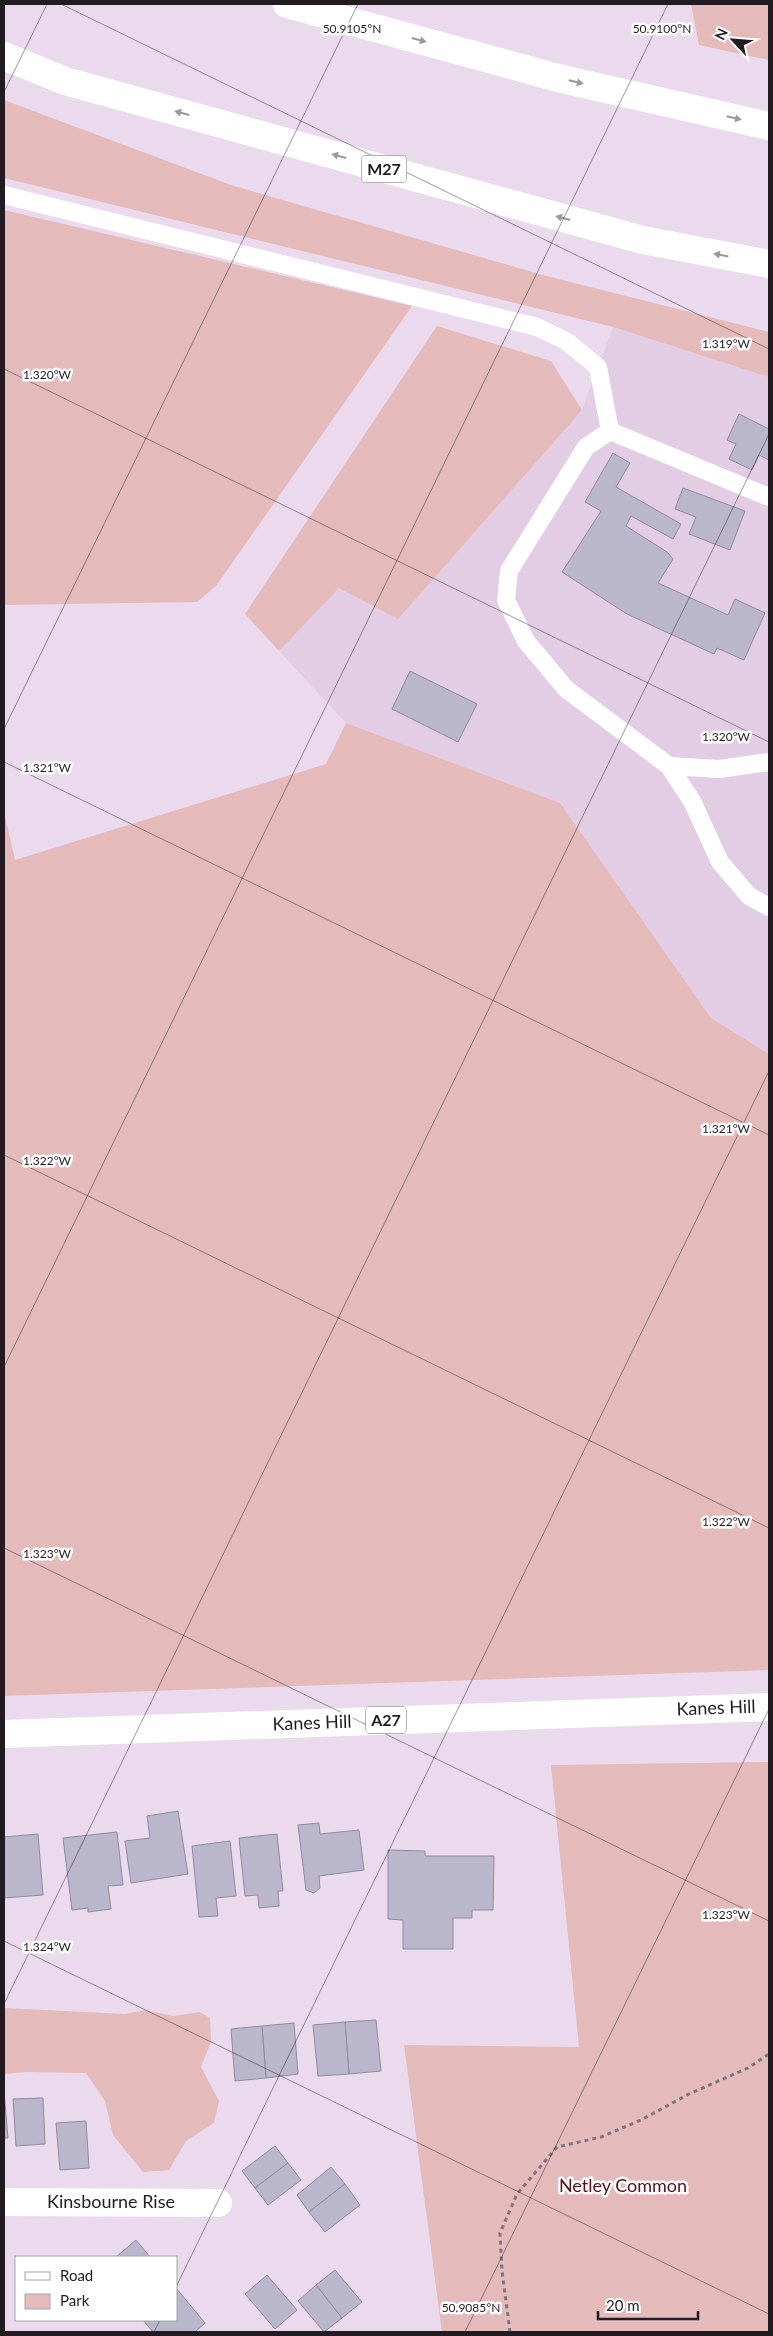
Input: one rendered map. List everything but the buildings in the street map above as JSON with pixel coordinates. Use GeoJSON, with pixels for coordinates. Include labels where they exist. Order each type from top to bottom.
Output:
{"type":"FeatureCollection","features":[{"type":"Feature","properties":{"kind":"main road"},"geometry":{"type":"LineString","coordinates":[[287,4],[562,79],[769,126]]}},
{"type":"Feature","properties":{"kind":"main road","name":"M27"},"geometry":{"type":"LineString","coordinates":[[4,56],[65,81],[643,240],[769,264]]}},
{"type":"Feature","properties":{"kind":"main road","name":"Kanes Hill"},"geometry":{"type":"LineString","coordinates":[[4,1734],[769,1707]]}},
{"type":"Feature","properties":{"kind":"main road","name":"Kinsbourne Rise"},"geometry":{"type":"LineString","coordinates":[[4,2202],[218,2203]]}},
{"type":"Feature","properties":{"kind":"lane"},"geometry":{"type":"LineString","coordinates":[[4,195],[537,327],[566,341],[598,367],[610,431]]}},
{"type":"Feature","properties":{"kind":"lane"},"geometry":{"type":"LineString","coordinates":[[610,431],[769,497]]}},
{"type":"Feature","properties":{"kind":"lane"},"geometry":{"type":"LineString","coordinates":[[610,431],[586,447],[509,571],[506,600],[526,641],[566,689],[669,766],[692,801],[720,862],[748,896],[769,908]]}},
{"type":"Feature","properties":{"kind":"lane"},"geometry":{"type":"LineString","coordinates":[[669,766],[719,769],[769,762]]}},
{"type":"Feature","properties":{"kind":"path"},"geometry":{"type":"LineString","coordinates":[[510,2332],[502,2271],[500,2233],[517,2194],[557,2147],[601,2137],[642,2120],[689,2094],[748,2068],[769,2054]]}},
{"type":"Feature","properties":{"kind":"shaded area"},"geometry":{"type":"Polygon","coordinates":[[[613,327],[769,377],[769,1054],[711,1018],[560,803],[346,723],[279,651],[339,588],[582,410],[613,327]]]}},
{"type":"Feature","properties":{"kind":"green space"},"geometry":{"type":"Polygon","coordinates":[[[691,4],[769,4],[769,60],[699,45],[691,4]]]}},
{"type":"Feature","properties":{"kind":"green space"},"geometry":{"type":"Polygon","coordinates":[[[4,100],[231,185],[543,275],[769,332],[769,377],[613,327],[4,178],[4,100]]]}},
{"type":"Feature","properties":{"kind":"green space"},"geometry":{"type":"Polygon","coordinates":[[[4,210],[412,306],[216,586],[197,602],[4,605],[4,210]]]}},
{"type":"Feature","properties":{"kind":"green space"},"geometry":{"type":"Polygon","coordinates":[[[437,326],[551,361],[582,410],[398,619],[339,588],[279,651],[245,614],[437,326]]]}},
{"type":"Feature","properties":{"kind":"green space"},"geometry":{"type":"Polygon","coordinates":[[[346,723],[560,803],[711,1018],[769,1054],[769,1670],[4,1696],[4,812],[15,860],[326,764],[346,723]]]}},
{"type":"Feature","properties":{"kind":"green space","name":"Netley Common"},"geometry":{"type":"Polygon","coordinates":[[[769,1762],[769,2332],[442,2332],[404,2045],[579,2047],[551,1765],[769,1762]]]}},
{"type":"Feature","properties":{"kind":"green space"},"geometry":{"type":"Polygon","coordinates":[[[4,2008],[125,2014],[145,2010],[173,2016],[200,2012],[210,2018],[211,2042],[201,2067],[219,2101],[214,2123],[186,2141],[169,2170],[143,2172],[113,2135],[105,2101],[86,2073],[27,2072],[4,2074],[4,2008]]]}}]}
